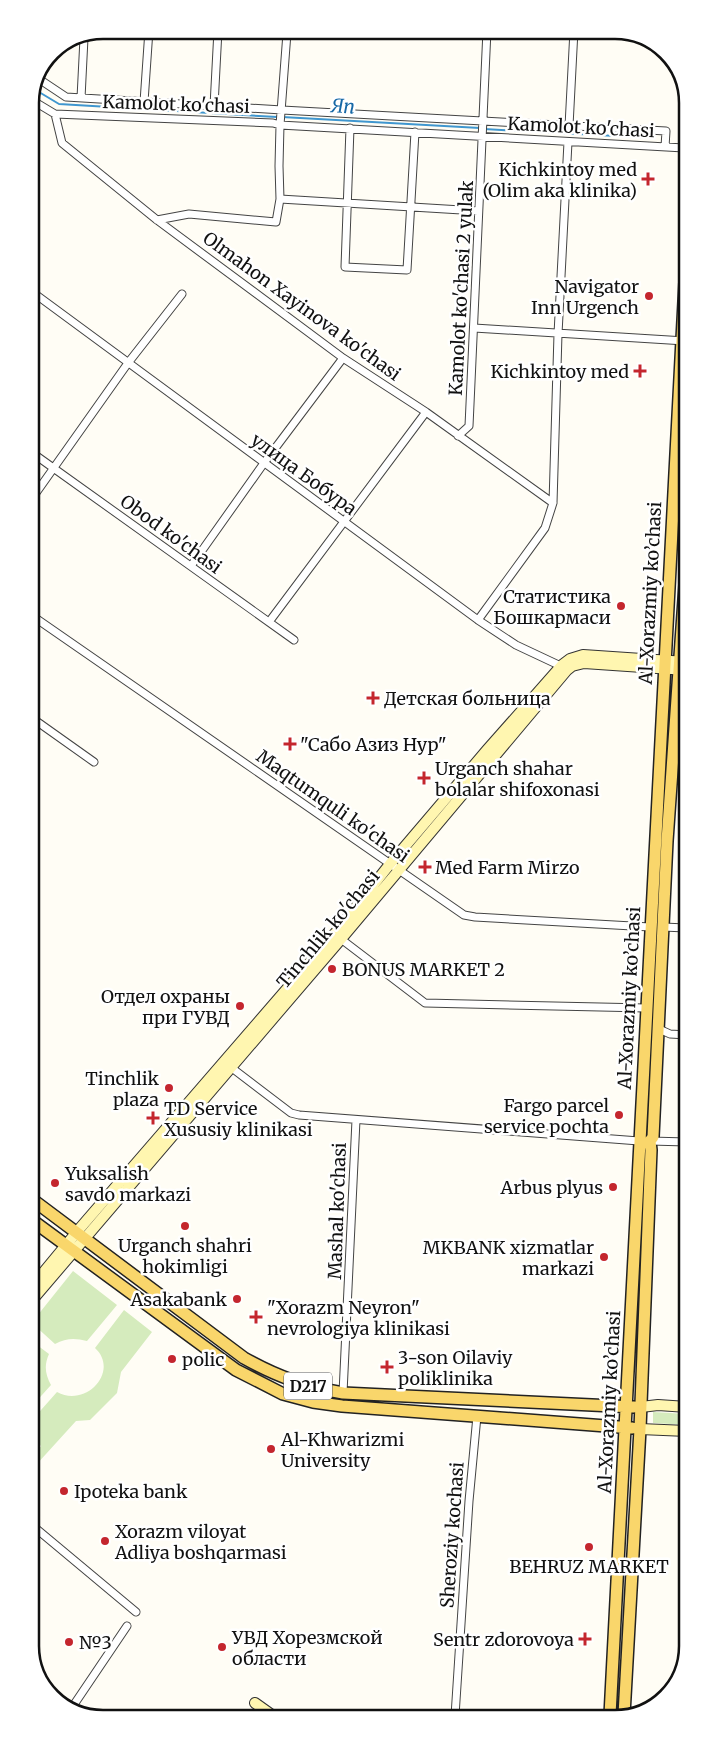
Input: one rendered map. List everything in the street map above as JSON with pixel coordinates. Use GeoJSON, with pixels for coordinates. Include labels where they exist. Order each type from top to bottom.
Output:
{"type":"FeatureCollection","features":[{"type":"Feature","properties":{"kind":"main road","name":"Al-Xorazmiy ko’chasi"},"geometry":{"type":"LineString","coordinates":[[610,1710],[626,1407],[645,1141],[646,1008],[679,409]]}},
{"type":"Feature","properties":{"kind":"main road","name":"Tinchlik ko'chasi"},"geometry":{"type":"LineString","coordinates":[[39,1291],[80,1236],[227,1064],[337,931],[575,657],[583,656],[679,666]]}},
{"type":"Feature","properties":{"kind":"main road","name":"Al-Xorazmiy ko’chasi"},"geometry":{"type":"LineString","coordinates":[[645,1141],[652,1137],[662,927],[679,716]]}},
{"type":"Feature","properties":{"kind":"main road","name":"Tinchlik ko'chasi"},"geometry":{"type":"LineString","coordinates":[[227,1064],[341,939],[394,867]]}},
{"type":"Feature","properties":{"kind":"main road","name":"Al-Xorazmiy ko’chasi"},"geometry":{"type":"LineString","coordinates":[[624,1709],[640,1429],[651,1150],[645,1141]]}},
{"type":"Feature","properties":{"kind":"main road","name":"D217"},"geometry":{"type":"LineString","coordinates":[[39,1205],[244,1358],[289,1380],[316,1388],[344,1393],[641,1407]]}},
{"type":"Feature","properties":{"kind":"main road","name":"D217"},"geometry":{"type":"LineString","coordinates":[[39,1226],[236,1370],[283,1394],[313,1402],[342,1406],[640,1429]]}},
{"type":"Feature","properties":{"kind":"main road","name":"Tinchlik ko'chasi"},"geometry":{"type":"LineString","coordinates":[[39,1279],[70,1249]]}},
{"type":"Feature","properties":{"kind":"main road"},"geometry":{"type":"LineString","coordinates":[[386,1409],[388,1396]]}},
{"type":"Feature","properties":{"kind":"main road"},"geometry":{"type":"LineString","coordinates":[[641,1407],[658,1405],[679,1406]]}},
{"type":"Feature","properties":{"kind":"main road"},"geometry":{"type":"LineString","coordinates":[[640,1429],[679,1431]]}},
{"type":"Feature","properties":{"kind":"main road"},"geometry":{"type":"LineString","coordinates":[[255,1702],[266,1710]]}},
{"type":"Feature","properties":{"kind":"street"},"geometry":{"type":"LineString","coordinates":[[144,102],[148,39]]}},
{"type":"Feature","properties":{"kind":"street"},"geometry":{"type":"LineString","coordinates":[[214,106],[218,39]]}},
{"type":"Feature","properties":{"kind":"street"},"geometry":{"type":"LineString","coordinates":[[157,220],[189,214],[276,222],[280,199],[280,125],[287,39]]}},
{"type":"Feature","properties":{"kind":"street","name":"Kamolot ko'chasi 2 yulak"},"geometry":{"type":"LineString","coordinates":[[458,436],[470,426],[487,39]]}},
{"type":"Feature","properties":{"kind":"street"},"geometry":{"type":"LineString","coordinates":[[569,126],[574,39]]}},
{"type":"Feature","properties":{"kind":"street"},"geometry":{"type":"LineString","coordinates":[[81,98],[84,42]]}},
{"type":"Feature","properties":{"kind":"street","name":"Kamolot ko'chasi"},"geometry":{"type":"LineString","coordinates":[[39,104],[55,114],[273,123],[280,125],[665,147],[666,131],[66,97],[42,82]]}},
{"type":"Feature","properties":{"kind":"street","name":"Olmahon Xayinova ko'chasi"},"geometry":{"type":"LineString","coordinates":[[55,114],[62,143],[157,220],[343,358],[426,412],[553,503]]}},
{"type":"Feature","properties":{"kind":"street"},"geometry":{"type":"LineString","coordinates":[[350,128],[345,268],[407,270],[415,132]]}},
{"type":"Feature","properties":{"kind":"street"},"geometry":{"type":"LineString","coordinates":[[478,620],[545,528],[553,503],[558,334],[568,142]]}},
{"type":"Feature","properties":{"kind":"street"},"geometry":{"type":"LineString","coordinates":[[665,147],[679,148]]}},
{"type":"Feature","properties":{"kind":"street"},"geometry":{"type":"LineString","coordinates":[[280,199],[478,211]]}},
{"type":"Feature","properties":{"kind":"street"},"geometry":{"type":"LineString","coordinates":[[39,489],[128,363],[182,294]]}},
{"type":"Feature","properties":{"kind":"street","name":"улица Бобура"},"geometry":{"type":"LineString","coordinates":[[39,297],[478,620],[516,645],[564,668]]}},
{"type":"Feature","properties":{"kind":"street"},"geometry":{"type":"LineString","coordinates":[[474,328],[679,341]]}},
{"type":"Feature","properties":{"kind":"street"},"geometry":{"type":"LineString","coordinates":[[191,566],[264,463],[343,358]]}},
{"type":"Feature","properties":{"kind":"street"},"geometry":{"type":"LineString","coordinates":[[269,622],[426,412]]}},
{"type":"Feature","properties":{"kind":"street","name":"Obod ko'chasi"},"geometry":{"type":"LineString","coordinates":[[39,458],[294,640]]}},
{"type":"Feature","properties":{"kind":"street","name":"Maqtumquli ko'chasi"},"geometry":{"type":"LineString","coordinates":[[39,621],[459,912],[470,917],[650,927]]}},
{"type":"Feature","properties":{"kind":"street"},"geometry":{"type":"LineString","coordinates":[[39,723],[94,762]]}},
{"type":"Feature","properties":{"kind":"street"},"geometry":{"type":"LineString","coordinates":[[662,927],[679,928]]}},
{"type":"Feature","properties":{"kind":"street"},"geometry":{"type":"LineString","coordinates":[[341,939],[425,1003],[646,1008]]}},
{"type":"Feature","properties":{"kind":"street"},"geometry":{"type":"LineString","coordinates":[[658,1028],[670,1034],[679,1035]]}},
{"type":"Feature","properties":{"kind":"street"},"geometry":{"type":"LineString","coordinates":[[227,1064],[291,1113],[299,1115],[645,1141],[679,1142]]}},
{"type":"Feature","properties":{"kind":"street","name":"Mashal ko'chasi"},"geometry":{"type":"LineString","coordinates":[[344,1393],[356,1120]]}},
{"type":"Feature","properties":{"kind":"street","name":"Sheroziy kochasi"},"geometry":{"type":"LineString","coordinates":[[455,1710],[468,1510],[477,1416]]}},
{"type":"Feature","properties":{"kind":"street"},"geometry":{"type":"LineString","coordinates":[[39,1530],[136,1612]]}},
{"type":"Feature","properties":{"kind":"street"},"geometry":{"type":"LineString","coordinates":[[74,1703],[127,1626]]}},
{"type":"Feature","properties":{"kind":"green space"},"geometry":{"type":"Polygon","coordinates":[[[73,1271],[117,1305],[87,1341],[71,1339],[55,1344],[39,1329],[39,1314],[73,1271]]]}},
{"type":"Feature","properties":{"kind":"green space"},"geometry":{"type":"Polygon","coordinates":[[[124,1310],[152,1332],[121,1372],[117,1393],[90,1420],[76,1421],[39,1462],[39,1449],[41,1446],[39,1444],[39,1412],[57,1392],[68,1396],[79,1395],[96,1385],[102,1376],[104,1367],[102,1357],[95,1348],[124,1310]]]}},
{"type":"Feature","properties":{"kind":"green space"},"geometry":{"type":"Polygon","coordinates":[[[39,1346],[49,1354],[46,1370],[51,1385],[39,1398],[39,1346]]]}},
{"type":"Feature","properties":{"kind":"green space"},"geometry":{"type":"Polygon","coordinates":[[[653,1412],[679,1414],[679,1425],[653,1423],[653,1412]]]}},
{"type":"Feature","properties":{"kind":"waterway","name":"Яп"},"geometry":{"type":"LineString","coordinates":[[40,93],[59,104],[277,117]]}},
{"type":"Feature","properties":{"kind":"waterway","name":"Яп"},"geometry":{"type":"LineString","coordinates":[[282,117],[480,128]]}},
{"type":"Feature","properties":{"kind":"waterway","name":"Яп"},"geometry":{"type":"LineString","coordinates":[[484,129],[654,138]]}},
{"type":"Feature","properties":{"kind":"place","name":"Kichkintoy med (Olim aka klinika)"},"geometry":{"type":"Point","coordinates":[648,179]}},
{"type":"Feature","properties":{"kind":"place","name":"Navigator Inn Urgench"},"geometry":{"type":"Point","coordinates":[649,296]}},
{"type":"Feature","properties":{"kind":"place","name":"Kichkintoy med"},"geometry":{"type":"Point","coordinates":[640,371]}},
{"type":"Feature","properties":{"kind":"place","name":"Статистика Бошкармаси"},"geometry":{"type":"Point","coordinates":[621,606]}},
{"type":"Feature","properties":{"kind":"place","name":"Детская больница"},"geometry":{"type":"Point","coordinates":[373,698]}},
{"type":"Feature","properties":{"kind":"place","name":"\"Сабо Азиз Нур\""},"geometry":{"type":"Point","coordinates":[290,744]}},
{"type":"Feature","properties":{"kind":"place","name":"Urganch shahar bolalar shifoxonasi"},"geometry":{"type":"Point","coordinates":[424,778]}},
{"type":"Feature","properties":{"kind":"place","name":"Med Farm Mirzo"},"geometry":{"type":"Point","coordinates":[425,867]}},
{"type":"Feature","properties":{"kind":"place","name":"BONUS MARKET 2"},"geometry":{"type":"Point","coordinates":[332,969]}},
{"type":"Feature","properties":{"kind":"place","name":"Отдел охраны при ГУВД"},"geometry":{"type":"Point","coordinates":[240,1006]}},
{"type":"Feature","properties":{"kind":"place","name":"Tinchlik plaza"},"geometry":{"type":"Point","coordinates":[169,1088]}},
{"type":"Feature","properties":{"kind":"place","name":"Fargo parcel service pochta"},"geometry":{"type":"Point","coordinates":[619,1115]}},
{"type":"Feature","properties":{"kind":"place","name":"TD Service Xususiy klinikasi"},"geometry":{"type":"Point","coordinates":[153,1118]}},
{"type":"Feature","properties":{"kind":"place","name":"Yuksalish savdo markazi"},"geometry":{"type":"Point","coordinates":[55,1183]}},
{"type":"Feature","properties":{"kind":"place","name":"Arbus plyus"},"geometry":{"type":"Point","coordinates":[613,1187]}},
{"type":"Feature","properties":{"kind":"place","name":"Urganch shahri hokimligi"},"geometry":{"type":"Point","coordinates":[185,1226]}},
{"type":"Feature","properties":{"kind":"place","name":"MKBANK xizmatlar markazi"},"geometry":{"type":"Point","coordinates":[604,1257]}},
{"type":"Feature","properties":{"kind":"place","name":"Asakabank"},"geometry":{"type":"Point","coordinates":[237,1299]}},
{"type":"Feature","properties":{"kind":"place","name":"\"Xorazm Neyron\" nevrologiya klinikasi"},"geometry":{"type":"Point","coordinates":[256,1317]}},
{"type":"Feature","properties":{"kind":"place","name":"polic"},"geometry":{"type":"Point","coordinates":[172,1359]}},
{"type":"Feature","properties":{"kind":"place","name":"3-son Oilaviy poliklinika"},"geometry":{"type":"Point","coordinates":[387,1367]}},
{"type":"Feature","properties":{"kind":"place","name":"Al-Khwarizmi University"},"geometry":{"type":"Point","coordinates":[271,1449]}},
{"type":"Feature","properties":{"kind":"place","name":"Ipoteka bank"},"geometry":{"type":"Point","coordinates":[64,1491]}},
{"type":"Feature","properties":{"kind":"place","name":"Xorazm viloyat Adliya boshqarmasi"},"geometry":{"type":"Point","coordinates":[105,1541]}},
{"type":"Feature","properties":{"kind":"place","name":"BEHRUZ MARKET"},"geometry":{"type":"Point","coordinates":[589,1547]}},
{"type":"Feature","properties":{"kind":"place","name":"Sentr zdorovoya"},"geometry":{"type":"Point","coordinates":[585,1639]}},
{"type":"Feature","properties":{"kind":"place","name":"№3"},"geometry":{"type":"Point","coordinates":[69,1642]}},
{"type":"Feature","properties":{"kind":"place","name":"УВД Хорезмской области"},"geometry":{"type":"Point","coordinates":[222,1647]}}]}
